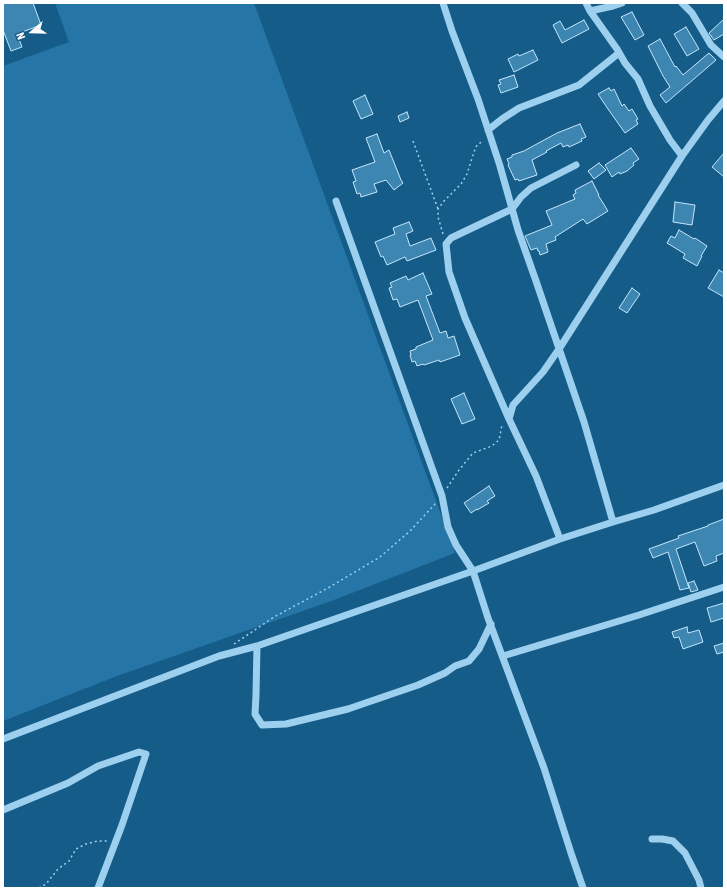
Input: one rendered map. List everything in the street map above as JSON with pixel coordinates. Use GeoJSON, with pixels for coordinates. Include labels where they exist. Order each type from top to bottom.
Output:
{"type":"FeatureCollection","features":[{"type":"Feature","properties":{"kind":"street"},"geometry":{"type":"LineString","coordinates":[[443,3],[488,130],[518,230],[584,422],[613,522]]}},
{"type":"Feature","properties":{"kind":"street"},"geometry":{"type":"LineString","coordinates":[[586,3],[625,63],[638,79],[650,106],[670,140],[682,156]]}},
{"type":"Feature","properties":{"kind":"street"},"geometry":{"type":"LineString","coordinates":[[590,11],[622,3]]}},
{"type":"Feature","properties":{"kind":"street"},"geometry":{"type":"LineString","coordinates":[[682,3],[692,13],[711,45],[724,57]]}},
{"type":"Feature","properties":{"kind":"street"},"geometry":{"type":"LineString","coordinates":[[488,130],[502,118],[519,108],[579,85],[619,53]]}},
{"type":"Feature","properties":{"kind":"street"},"geometry":{"type":"LineString","coordinates":[[508,419],[512,405],[543,372],[682,156],[724,101]]}},
{"type":"Feature","properties":{"kind":"street"},"geometry":{"type":"LineString","coordinates":[[560,539],[536,476],[508,419],[465,318],[449,272],[446,244],[450,238],[512,209],[521,197],[532,188],[576,165]]}},
{"type":"Feature","properties":{"kind":"street"},"geometry":{"type":"LineString","coordinates":[[336,200],[442,496],[448,527],[456,545],[473,571],[544,768],[583,888]]}},
{"type":"Feature","properties":{"kind":"street"},"geometry":{"type":"LineString","coordinates":[[3,739],[219,656],[257,646],[473,571],[560,539],[654,510],[724,485]]}},
{"type":"Feature","properties":{"kind":"street"},"geometry":{"type":"LineString","coordinates":[[503,656],[639,615],[724,587]]}},
{"type":"Feature","properties":{"kind":"street"},"geometry":{"type":"LineString","coordinates":[[257,646],[255,714],[262,725],[286,724],[348,709],[418,685],[445,673],[454,666],[469,661],[479,649],[491,624]]}},
{"type":"Feature","properties":{"kind":"street"},"geometry":{"type":"LineString","coordinates":[[3,810],[68,783],[98,766],[139,752],[146,754],[98,888]]}},
{"type":"Feature","properties":{"kind":"street"},"geometry":{"type":"LineString","coordinates":[[652,839],[673,841],[685,853],[699,880],[701,888]]}},
{"type":"Feature","properties":{"kind":"path"},"geometry":{"type":"LineString","coordinates":[[438,208],[461,184],[467,174],[477,145],[483,141],[491,139]]}},
{"type":"Feature","properties":{"kind":"path"},"geometry":{"type":"LineString","coordinates":[[413,141],[438,208],[438,217],[446,244]]}},
{"type":"Feature","properties":{"kind":"path"},"geometry":{"type":"LineString","coordinates":[[230,648],[274,617],[328,588],[380,557],[410,532],[442,496],[459,470],[474,453],[492,446],[499,440],[502,425],[508,419]]}},
{"type":"Feature","properties":{"kind":"path"},"geometry":{"type":"LineString","coordinates":[[40,888],[69,861],[76,849],[86,844],[98,841],[108,841],[115,844]]}},
{"type":"Feature","properties":{"kind":"shaded area"},"geometry":{"type":"Polygon","coordinates":[[[55,3],[254,3],[455,553],[334,600],[117,676],[3,721],[3,66],[69,42],[55,3]]]}},
{"type":"Feature","properties":{"kind":"building"},"geometry":{"type":"Polygon","coordinates":[[[3,3],[33,3],[41,25],[17,34],[22,47],[11,51],[3,30],[3,3]]]}},
{"type":"Feature","properties":{"kind":"building"},"geometry":{"type":"Polygon","coordinates":[[[632,12],[644,35],[635,40],[621,17],[632,12]]]}},
{"type":"Feature","properties":{"kind":"building"},"geometry":{"type":"Polygon","coordinates":[[[724,19],[724,34],[714,40],[709,33],[724,19]]]}},
{"type":"Feature","properties":{"kind":"building"},"geometry":{"type":"Polygon","coordinates":[[[584,20],[589,29],[562,43],[553,25],[560,21],[565,30],[584,20]]]}},
{"type":"Feature","properties":{"kind":"building"},"geometry":{"type":"Polygon","coordinates":[[[686,27],[699,49],[687,56],[674,34],[686,27]]]}},
{"type":"Feature","properties":{"kind":"building"},"geometry":{"type":"Polygon","coordinates":[[[660,39],[675,67],[676,66],[683,75],[709,53],[716,60],[666,103],[660,95],[670,87],[648,46],[660,39]]]}},
{"type":"Feature","properties":{"kind":"building"},"geometry":{"type":"Polygon","coordinates":[[[533,50],[538,60],[514,72],[508,59],[518,54],[519,56],[533,50]]]}},
{"type":"Feature","properties":{"kind":"building"},"geometry":{"type":"Polygon","coordinates":[[[514,75],[518,87],[501,93],[498,85],[501,84],[499,80],[514,75]]]}},
{"type":"Feature","properties":{"kind":"building"},"geometry":{"type":"Polygon","coordinates":[[[609,88],[611,91],[614,89],[622,106],[624,104],[629,111],[632,109],[638,119],[636,120],[638,124],[625,133],[598,94],[609,88]]]}},
{"type":"Feature","properties":{"kind":"building"},"geometry":{"type":"Polygon","coordinates":[[[365,95],[373,114],[361,119],[353,101],[365,95]]]}},
{"type":"Feature","properties":{"kind":"building"},"geometry":{"type":"Polygon","coordinates":[[[407,112],[409,118],[400,122],[398,116],[407,112]]]}},
{"type":"Feature","properties":{"kind":"building"},"geometry":{"type":"Polygon","coordinates":[[[580,124],[586,137],[581,139],[582,141],[569,147],[568,145],[563,147],[561,143],[546,151],[547,152],[532,160],[537,175],[519,181],[518,179],[515,180],[508,165],[507,159],[512,157],[512,155],[524,151],[557,133],[580,124]]]}},
{"type":"Feature","properties":{"kind":"building"},"geometry":{"type":"Polygon","coordinates":[[[377,134],[384,153],[389,150],[403,183],[394,190],[386,180],[374,184],[377,192],[361,197],[360,193],[357,194],[353,182],[356,181],[352,170],[375,162],[366,138],[377,134]]]}},
{"type":"Feature","properties":{"kind":"building"},"geometry":{"type":"Polygon","coordinates":[[[631,148],[639,159],[633,163],[634,165],[627,171],[620,174],[619,172],[612,177],[605,165],[631,148]]]}},
{"type":"Feature","properties":{"kind":"building"},"geometry":{"type":"Polygon","coordinates":[[[724,153],[724,177],[712,167],[724,153]]]}},
{"type":"Feature","properties":{"kind":"building"},"geometry":{"type":"Polygon","coordinates":[[[599,163],[606,170],[594,179],[588,171],[599,163]]]}},
{"type":"Feature","properties":{"kind":"building"},"geometry":{"type":"Polygon","coordinates":[[[592,181],[598,195],[608,211],[587,224],[583,219],[555,237],[556,240],[546,244],[548,252],[540,255],[537,248],[531,250],[525,236],[552,225],[546,211],[575,199],[573,195],[576,193],[575,190],[592,181]]]}},
{"type":"Feature","properties":{"kind":"building"},"geometry":{"type":"Polygon","coordinates":[[[675,202],[695,205],[692,225],[673,222],[675,202]]]}},
{"type":"Feature","properties":{"kind":"building"},"geometry":{"type":"Polygon","coordinates":[[[409,222],[413,231],[406,234],[410,246],[431,238],[436,250],[407,261],[405,257],[387,265],[383,256],[381,257],[375,242],[395,234],[393,228],[409,222]]]}},
{"type":"Feature","properties":{"kind":"building"},"geometry":{"type":"Polygon","coordinates":[[[679,230],[707,246],[697,266],[683,258],[685,254],[667,243],[671,236],[675,238],[679,230]]]}},
{"type":"Feature","properties":{"kind":"building"},"geometry":{"type":"Polygon","coordinates":[[[719,270],[724,273],[724,297],[708,288],[719,270]]]}},
{"type":"Feature","properties":{"kind":"building"},"geometry":{"type":"Polygon","coordinates":[[[423,273],[432,294],[426,296],[440,333],[446,331],[448,338],[454,336],[460,355],[440,362],[439,360],[417,366],[415,361],[412,362],[410,351],[433,340],[418,300],[400,307],[397,299],[393,300],[389,288],[392,287],[390,283],[406,276],[408,280],[423,273]]]}},
{"type":"Feature","properties":{"kind":"building"},"geometry":{"type":"Polygon","coordinates":[[[632,288],[640,294],[627,313],[619,308],[632,288]]]}},
{"type":"Feature","properties":{"kind":"building"},"geometry":{"type":"Polygon","coordinates":[[[464,393],[475,419],[462,424],[451,399],[464,393]]]}},
{"type":"Feature","properties":{"kind":"building"},"geometry":{"type":"Polygon","coordinates":[[[489,486],[495,496],[487,501],[489,503],[471,513],[464,503],[489,486]]]}},
{"type":"Feature","properties":{"kind":"building"},"geometry":{"type":"Polygon","coordinates":[[[724,519],[724,553],[716,556],[717,561],[704,566],[695,542],[676,549],[689,588],[680,590],[668,552],[653,558],[649,549],[679,538],[678,536],[724,519]]]}},
{"type":"Feature","properties":{"kind":"building"},"geometry":{"type":"Polygon","coordinates":[[[694,581],[698,590],[691,592],[688,583],[694,581]]]}},
{"type":"Feature","properties":{"kind":"building"},"geometry":{"type":"Polygon","coordinates":[[[724,603],[724,618],[711,622],[707,608],[724,603]]]}},
{"type":"Feature","properties":{"kind":"building"},"geometry":{"type":"Polygon","coordinates":[[[687,627],[688,633],[699,630],[703,642],[683,649],[679,637],[674,638],[672,632],[687,627]]]}},
{"type":"Feature","properties":{"kind":"building"},"geometry":{"type":"Polygon","coordinates":[[[724,643],[724,652],[717,654],[714,646],[724,643]]]}}]}
